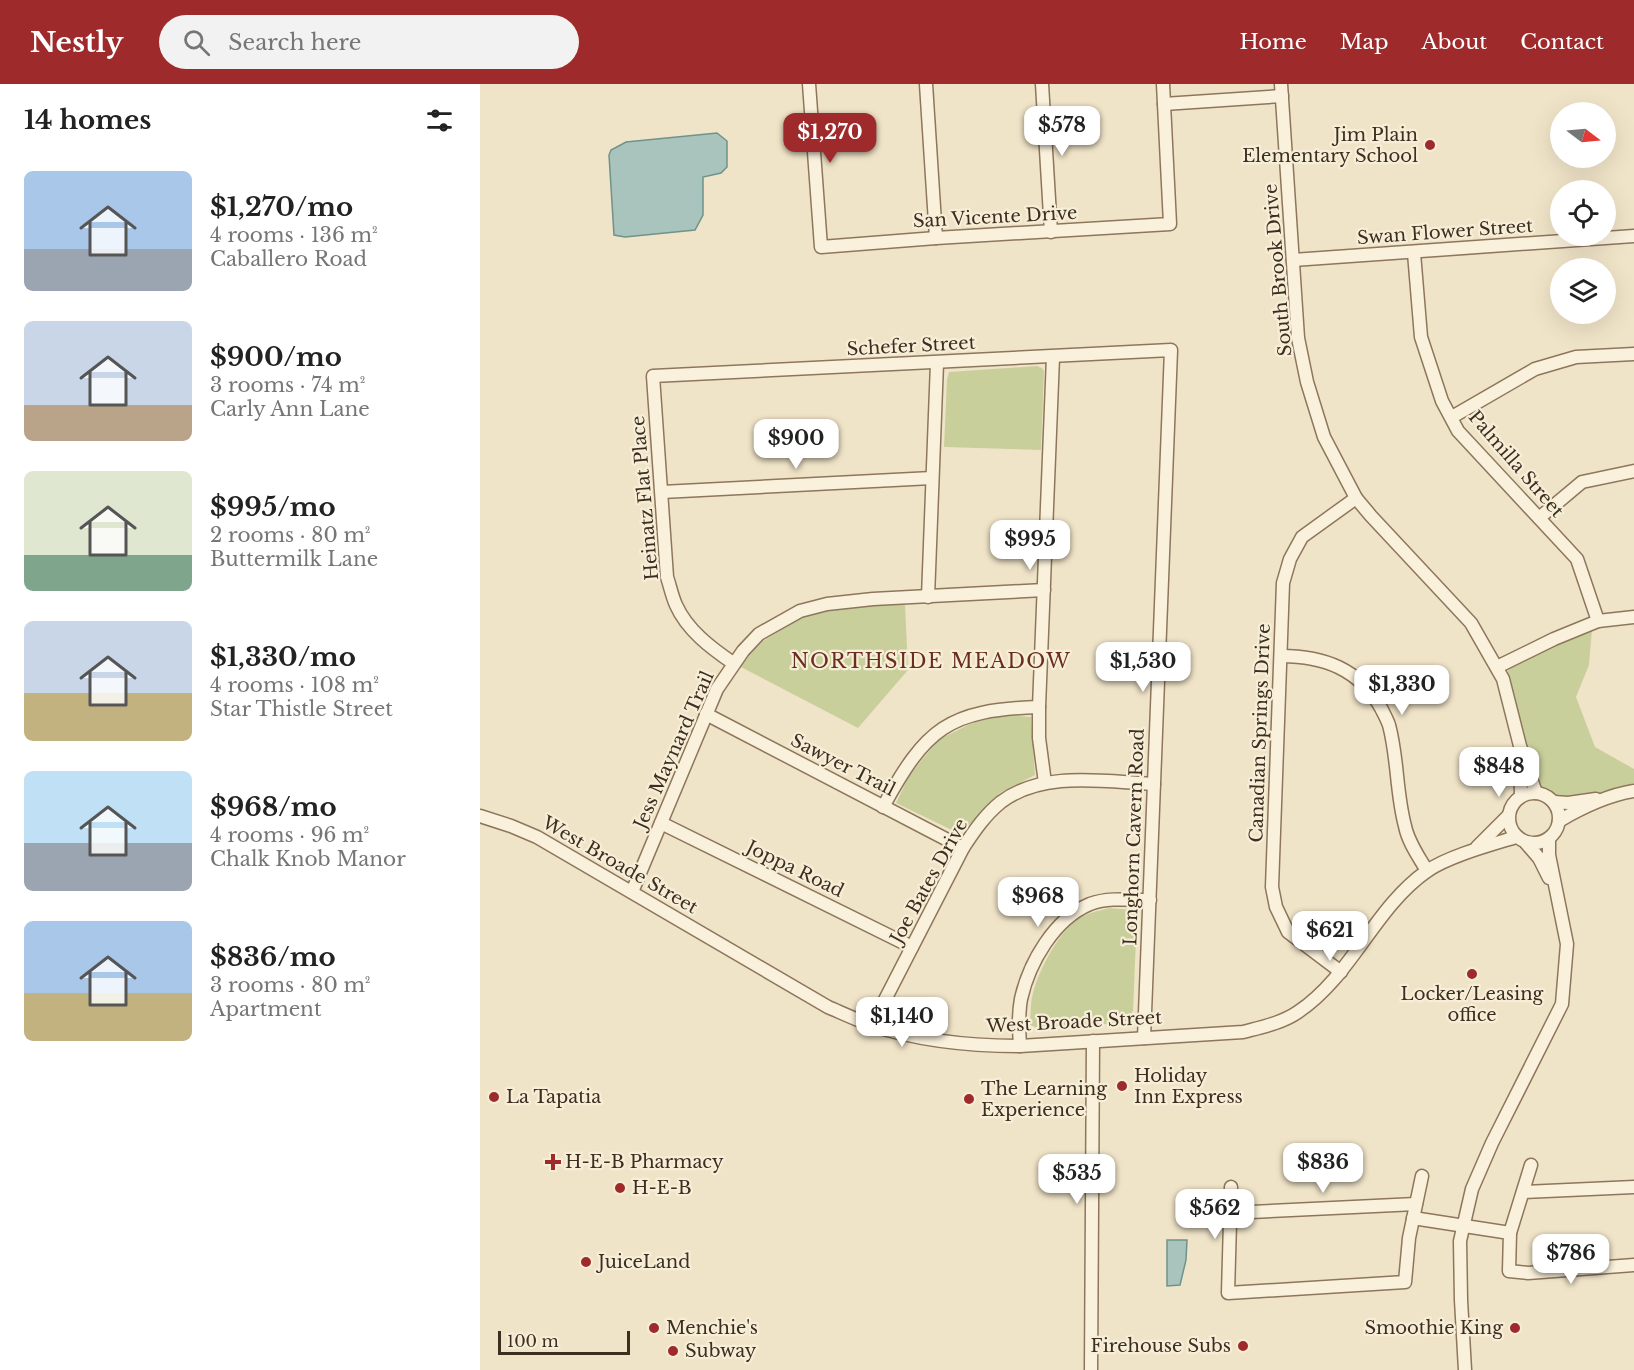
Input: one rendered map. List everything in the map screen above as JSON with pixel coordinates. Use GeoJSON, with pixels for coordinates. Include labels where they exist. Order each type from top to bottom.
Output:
{"type":"FeatureCollection","features":[{"type":"Feature","properties":{"kind":"street","name":"San Vicente Drive"},"geometry":{"type":"LineString","coordinates":[[809,84],[821,247],[1170,224],[1164,104]]}},
{"type":"Feature","properties":{"kind":"street"},"geometry":{"type":"LineString","coordinates":[[926,84],[936,238]]}},
{"type":"Feature","properties":{"kind":"street"},"geometry":{"type":"LineString","coordinates":[[1042,84],[1051,232]]}},
{"type":"Feature","properties":{"kind":"street"},"geometry":{"type":"LineString","coordinates":[[1163,84],[1164,104],[1282,90]]}},
{"type":"Feature","properties":{"kind":"street","name":"South Brook Drive"},"geometry":{"type":"LineString","coordinates":[[1282,90],[1298,338],[1307,382],[1324,437],[1356,498],[1471,623],[1503,679],[1520,746],[1529,766],[1536,793]]}},
{"type":"Feature","properties":{"kind":"street","name":"Swan Flower Street"},"geometry":{"type":"LineString","coordinates":[[1293,260],[1634,236]]}},
{"type":"Feature","properties":{"kind":"street","name":"Palmilla Street"},"geometry":{"type":"LineString","coordinates":[[1414,253],[1421,337],[1442,401],[1458,431],[1576,559],[1598,621]]}},
{"type":"Feature","properties":{"kind":"street","name":"Schefer Street"},"geometry":{"type":"LineString","coordinates":[[653,376],[1171,350]]}},
{"type":"Feature","properties":{"kind":"street","name":"Longhorn Cavern Road"},"geometry":{"type":"LineString","coordinates":[[1144,1038],[1171,350]]}},
{"type":"Feature","properties":{"kind":"street"},"geometry":{"type":"LineString","coordinates":[[1452,417],[1535,369],[1576,357],[1634,354]]}},
{"type":"Feature","properties":{"kind":"street"},"geometry":{"type":"LineString","coordinates":[[1045,783],[1039,738],[1039,707],[1053,357]]}},
{"type":"Feature","properties":{"kind":"street"},"geometry":{"type":"LineString","coordinates":[[928,597],[937,363]]}},
{"type":"Feature","properties":{"kind":"street","name":"Heinatz Flat Place"},"geometry":{"type":"LineString","coordinates":[[653,376],[667,577],[676,606],[710,647],[733,663]]}},
{"type":"Feature","properties":{"kind":"street"},"geometry":{"type":"LineString","coordinates":[[1539,518],[1582,482],[1634,471]]}},
{"type":"Feature","properties":{"kind":"street"},"geometry":{"type":"LineString","coordinates":[[662,492],[932,478]]}},
{"type":"Feature","properties":{"kind":"street","name":"Canadian Springs Drive"},"geometry":{"type":"LineString","coordinates":[[1341,972],[1288,932],[1276,907],[1272,887],[1283,583],[1290,559],[1302,537],[1356,498]]}},
{"type":"Feature","properties":{"kind":"street","name":"Jess Maynard Trail"},"geometry":{"type":"LineString","coordinates":[[632,892],[717,689],[733,663],[759,634],[800,610],[851,600],[1044,590]]}},
{"type":"Feature","properties":{"kind":"street"},"geometry":{"type":"LineString","coordinates":[[1497,667],[1554,639],[1598,621],[1634,617]]}},
{"type":"Feature","properties":{"kind":"street"},"geometry":{"type":"LineString","coordinates":[[1281,656],[1310,658],[1347,670],[1373,693],[1388,723],[1405,827],[1427,871]]}},
{"type":"Feature","properties":{"kind":"street"},"geometry":{"type":"LineString","coordinates":[[883,807],[911,759],[925,742],[944,727],[981,712],[1006,708],[1039,707]]}},
{"type":"Feature","properties":{"kind":"street","name":"Sawyer Trail"},"geometry":{"type":"LineString","coordinates":[[706,714],[963,848]]}},
{"type":"Feature","properties":{"kind":"street","name":"South Brook Drive"},"geometry":{"type":"LineString","coordinates":[[1520,746],[1521,796]]}},
{"type":"Feature","properties":{"kind":"street","name":"Joe Bates Drive"},"geometry":{"type":"LineString","coordinates":[[872,1025],[963,848],[977,826],[1002,801],[1021,791],[1045,783],[1066,780],[1154,784]]}},
{"type":"Feature","properties":{"kind":"street"},"geometry":{"type":"LineString","coordinates":[[1554,802],[1568,803],[1634,791]]}},
{"type":"Feature","properties":{"kind":"street"},"geometry":{"type":"LineString","coordinates":[[1521,840],[1541,843],[1549,839],[1556,831],[1559,814],[1554,802],[1543,794],[1521,796],[1515,801],[1508,816],[1511,831],[1539,858],[1558,895]]}},
{"type":"Feature","properties":{"kind":"street"},"geometry":{"type":"LineString","coordinates":[[1559,821],[1615,796]]}},
{"type":"Feature","properties":{"kind":"street","name":"West Broade Street"},"geometry":{"type":"LineString","coordinates":[[480,816],[537,837],[828,1007],[872,1025],[924,1038],[983,1046],[1020,1046],[1243,1032],[1272,1024],[1298,1012],[1336,980],[1400,896],[1427,871],[1474,850],[1521,840]]}},
{"type":"Feature","properties":{"kind":"street","name":"West Broade Street"},"geometry":{"type":"LineString","coordinates":[[1474,850],[1508,816]]}},
{"type":"Feature","properties":{"kind":"street","name":"Joppa Road"},"geometry":{"type":"LineString","coordinates":[[661,823],[912,947]]}},
{"type":"Feature","properties":{"kind":"street"},"geometry":{"type":"LineString","coordinates":[[1465,1370],[1460,1241],[1472,1189],[1492,1143],[1562,1004],[1567,944],[1549,855],[1549,839]]}},
{"type":"Feature","properties":{"kind":"street"},"geometry":{"type":"LineString","coordinates":[[1020,1046],[1018,1022],[1020,1001],[1026,980],[1056,929],[1077,911],[1092,903],[1113,900],[1150,900]]}},
{"type":"Feature","properties":{"kind":"street"},"geometry":{"type":"LineString","coordinates":[[1091,1370],[1093,1041]]}},
{"type":"Feature","properties":{"kind":"street"},"geometry":{"type":"LineString","coordinates":[[1531,1165],[1510,1233],[1509,1271],[1528,1273],[1634,1264]]}},
{"type":"Feature","properties":{"kind":"street"},"geometry":{"type":"LineString","coordinates":[[1231,1187],[1228,1293],[1405,1282],[1409,1238],[1422,1176]]}},
{"type":"Feature","properties":{"kind":"street"},"geometry":{"type":"LineString","coordinates":[[1523,1192],[1634,1187]]}},
{"type":"Feature","properties":{"kind":"street"},"geometry":{"type":"LineString","coordinates":[[1231,1213],[1416,1204]]}},
{"type":"Feature","properties":{"kind":"street"},"geometry":{"type":"LineString","coordinates":[[1413,1218],[1510,1233]]}},
{"type":"Feature","properties":{"kind":"green space"},"geometry":{"type":"Polygon","coordinates":[[[1037,366],[1044,371],[1041,450],[944,447],[949,372],[1037,366]]]}},
{"type":"Feature","properties":{"kind":"green space"},"geometry":{"type":"Polygon","coordinates":[[[905,603],[908,670],[858,728],[739,666],[763,641],[804,616],[840,607],[905,603]]]}},
{"type":"Feature","properties":{"kind":"green space"},"geometry":{"type":"Polygon","coordinates":[[[1592,630],[1589,665],[1576,697],[1595,747],[1634,769],[1634,783],[1597,795],[1557,799],[1536,783],[1507,673],[1510,667],[1517,663],[1592,630]]]}},
{"type":"Feature","properties":{"kind":"green space"},"geometry":{"type":"Polygon","coordinates":[[[1009,715],[1031,717],[1035,775],[1000,793],[960,834],[896,803],[909,776],[938,740],[978,720],[1009,715]]]}},
{"type":"Feature","properties":{"kind":"green space"},"geometry":{"type":"Polygon","coordinates":[[[1110,908],[1132,910],[1137,914],[1133,1011],[1125,1023],[1038,1028],[1030,1025],[1031,1001],[1036,984],[1055,944],[1068,927],[1079,918],[1110,908]]]}},
{"type":"Feature","properties":{"kind":"water"},"geometry":{"type":"Polygon","coordinates":[[[717,133],[727,141],[727,167],[721,173],[703,177],[703,215],[695,230],[625,237],[614,235],[609,155],[611,150],[626,142],[717,133]]]}},
{"type":"Feature","properties":{"kind":"water"},"geometry":{"type":"Polygon","coordinates":[[[1167,1240],[1187,1240],[1186,1260],[1180,1285],[1167,1286],[1167,1240]]]}},
{"type":"Feature","properties":{"kind":"place","name":"Jim Plain Elementary School"},"geometry":{"type":"Point","coordinates":[1430,145]}},
{"type":"Feature","properties":{"kind":"place","name":"Locker/Leasing office"},"geometry":{"type":"Point","coordinates":[1472,974]}},
{"type":"Feature","properties":{"kind":"place","name":"Holiday Inn Express"},"geometry":{"type":"Point","coordinates":[1122,1086]}},
{"type":"Feature","properties":{"kind":"place","name":"La Tapatia"},"geometry":{"type":"Point","coordinates":[494,1097]}},
{"type":"Feature","properties":{"kind":"place","name":"The Learning Experience"},"geometry":{"type":"Point","coordinates":[969,1099]}},
{"type":"Feature","properties":{"kind":"place","name":"H-E-B Pharmacy"},"geometry":{"type":"Point","coordinates":[553,1162]}},
{"type":"Feature","properties":{"kind":"place","name":"H-E-B"},"geometry":{"type":"Point","coordinates":[620,1188]}},
{"type":"Feature","properties":{"kind":"place","name":"JuiceLand"},"geometry":{"type":"Point","coordinates":[586,1262]}},
{"type":"Feature","properties":{"kind":"place","name":"Menchie's"},"geometry":{"type":"Point","coordinates":[654,1328]}},
{"type":"Feature","properties":{"kind":"place","name":"Smoothie King"},"geometry":{"type":"Point","coordinates":[1515,1328]}},
{"type":"Feature","properties":{"kind":"place","name":"Firehouse Subs"},"geometry":{"type":"Point","coordinates":[1243,1346]}},
{"type":"Feature","properties":{"kind":"place","name":"Subway"},"geometry":{"type":"Point","coordinates":[673,1351]}},
{"type":"Feature","properties":{"kind":"district","name":"NORTHSIDE MEADOW"},"geometry":{"type":"Point","coordinates":[931,661]}}]}
